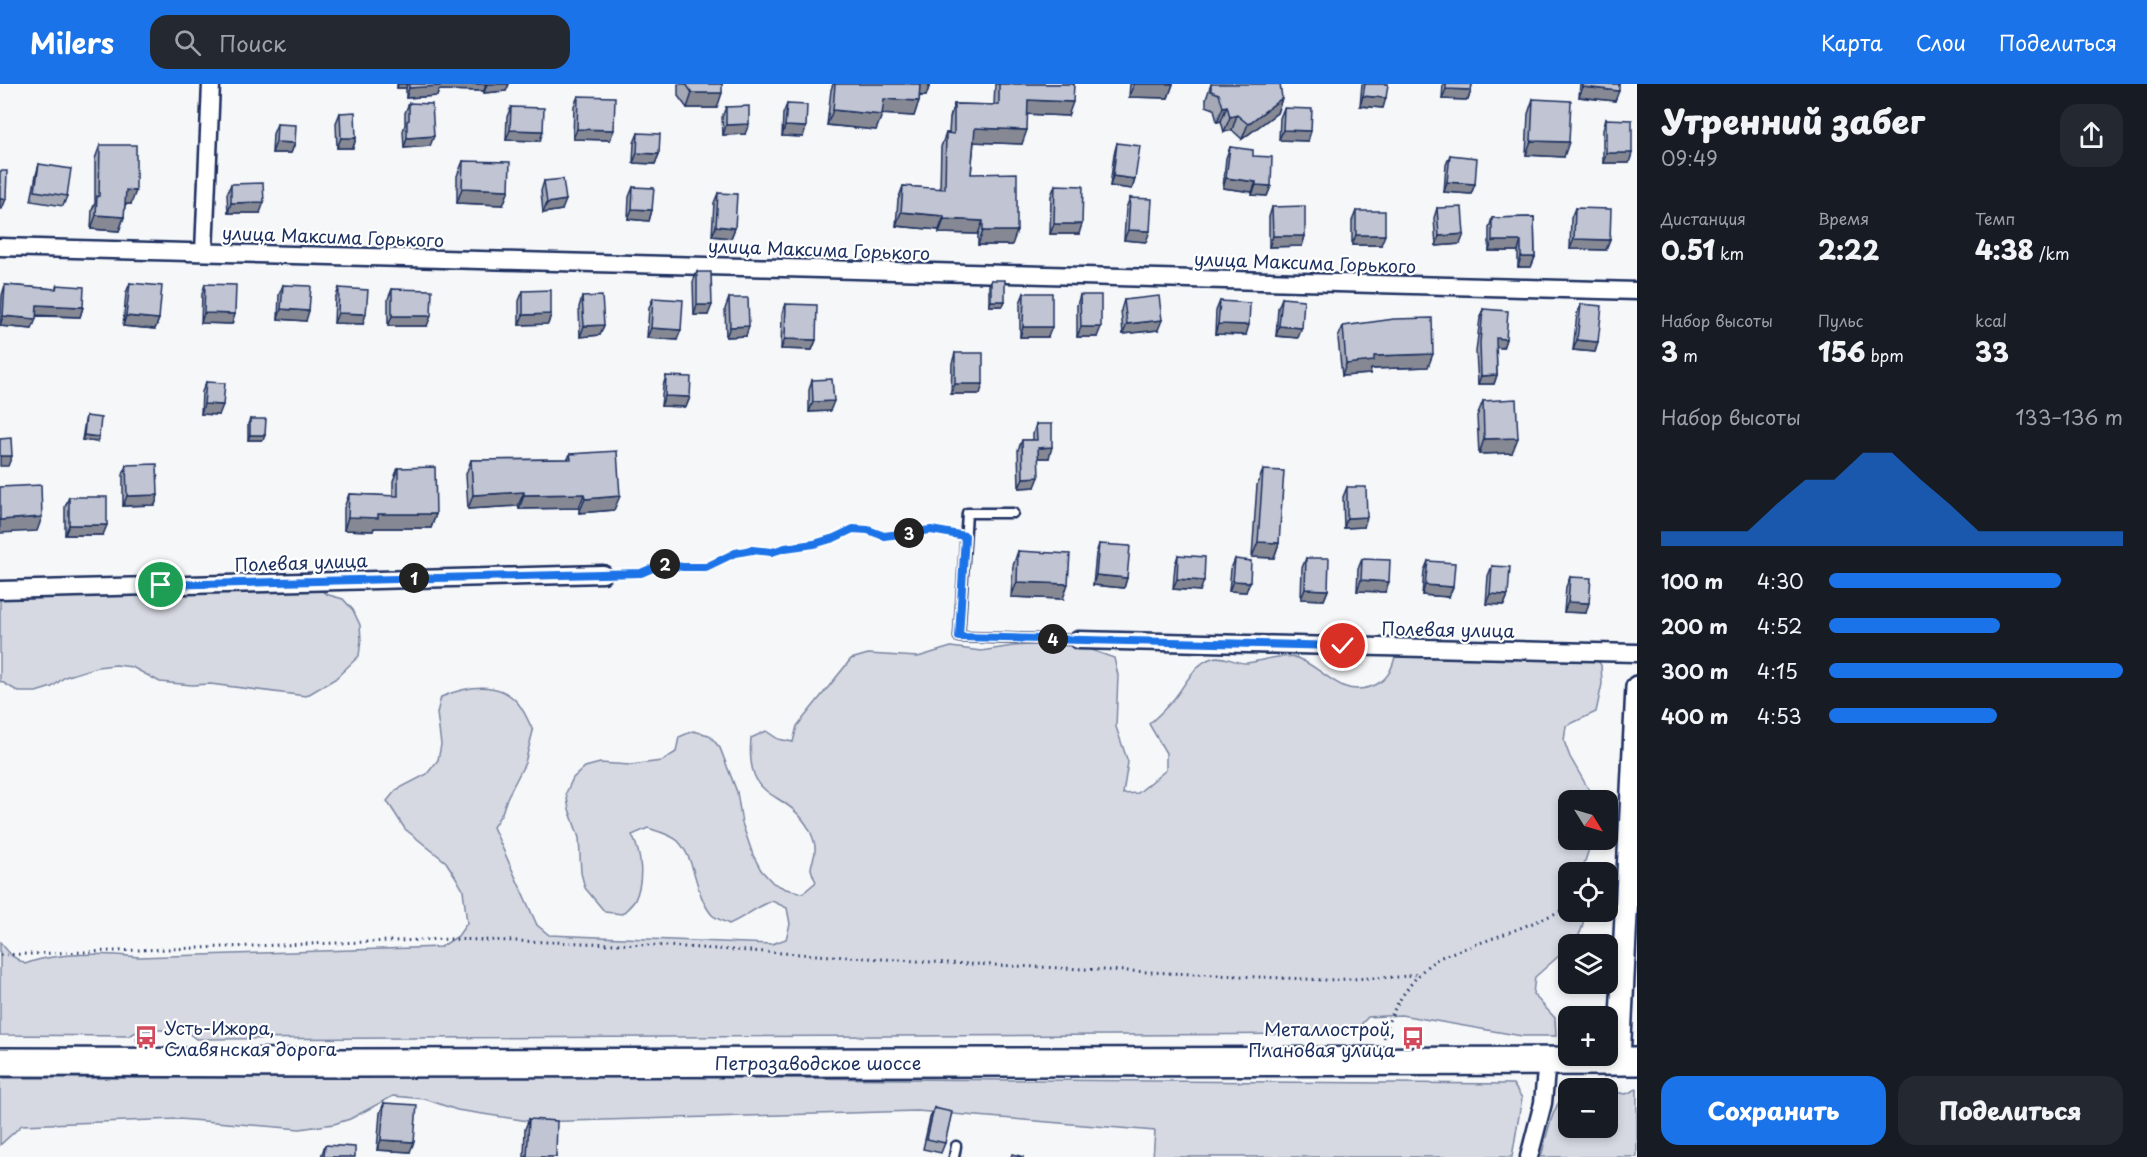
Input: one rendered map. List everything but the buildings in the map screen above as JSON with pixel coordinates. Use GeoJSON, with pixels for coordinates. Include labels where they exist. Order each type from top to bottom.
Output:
{"type":"FeatureCollection","features":[{"type":"Feature","properties":{"kind":"main road","name":"Петрозаводское шоссе"},"geometry":{"type":"LineString","coordinates":[[0,1062],[348,1064],[1628,1060]]}},
{"type":"Feature","properties":{"kind":"street"},"geometry":{"type":"LineString","coordinates":[[204,252],[211,84]]}},
{"type":"Feature","properties":{"kind":"street","name":"улица Максима Горького"},"geometry":{"type":"LineString","coordinates":[[0,247],[1637,291]]}},
{"type":"Feature","properties":{"kind":"street","name":"Полевая улица"},"geometry":{"type":"LineString","coordinates":[[0,590],[603,574]]}},
{"type":"Feature","properties":{"kind":"street","name":"Полевая улица"},"geometry":{"type":"LineString","coordinates":[[1078,640],[1637,653]]}},
{"type":"Feature","properties":{"kind":"street"},"geometry":{"type":"LineString","coordinates":[[1628,1060],[1637,687]]}},
{"type":"Feature","properties":{"kind":"street"},"geometry":{"type":"LineString","coordinates":[[1529,1157],[1543,1103],[1547,1060]]}},
{"type":"Feature","properties":{"kind":"lane"},"geometry":{"type":"LineString","coordinates":[[1013,513],[967,513],[959,637],[1078,640]]}},
{"type":"Feature","properties":{"kind":"lane"},"geometry":{"type":"LineString","coordinates":[[954,1157],[956,1146]]}},
{"type":"Feature","properties":{"kind":"path"},"geometry":{"type":"LineString","coordinates":[[603,574],[641,573],[662,564],[706,567],[735,553],[752,550],[772,552],[814,544],[853,529],[868,530],[884,536],[931,530],[965,536]]}},
{"type":"Feature","properties":{"kind":"path"},"geometry":{"type":"LineString","coordinates":[[1384,1038],[1385,1026],[1406,992],[1419,974],[1434,961],[1558,912]]}},
{"type":"Feature","properties":{"kind":"path"},"geometry":{"type":"LineString","coordinates":[[0,955],[449,939],[650,945],[937,962],[1327,980],[1419,974]]}},
{"type":"Feature","properties":{"kind":"shaded area"},"geometry":{"type":"Polygon","coordinates":[[[311,585],[329,595],[343,599],[353,610],[360,625],[361,640],[359,656],[335,679],[306,696],[210,684],[160,682],[132,667],[116,665],[97,667],[65,677],[52,687],[36,692],[19,692],[0,681],[0,597],[311,585]]]}},
{"type":"Feature","properties":{"kind":"shaded area"},"geometry":{"type":"Polygon","coordinates":[[[1060,639],[1114,658],[1118,675],[1116,727],[1128,762],[1123,794],[1138,793],[1166,770],[1166,753],[1149,724],[1172,701],[1199,665],[1212,658],[1221,657],[1247,663],[1278,657],[1297,658],[1340,685],[1359,689],[1381,682],[1391,670],[1396,653],[1591,653],[1601,665],[1602,684],[1596,712],[1566,726],[1564,741],[1570,757],[1589,790],[1558,790],[1558,850],[1589,850],[1585,862],[1558,862],[1558,922],[1583,922],[1579,934],[1558,934],[1558,957],[1535,977],[1533,994],[1555,1018],[1556,1036],[1522,1036],[1401,1015],[1368,1017],[1352,1034],[196,1039],[184,1030],[140,1030],[129,1036],[0,1035],[0,942],[12,956],[25,964],[51,957],[81,954],[139,957],[441,947],[458,936],[467,923],[463,890],[446,862],[405,829],[387,801],[396,790],[427,774],[438,760],[441,745],[437,713],[441,697],[470,688],[490,688],[509,695],[522,709],[533,731],[525,763],[493,827],[537,925],[549,935],[772,944],[786,939],[790,924],[787,908],[772,901],[729,924],[712,915],[706,907],[684,849],[671,836],[648,828],[632,835],[641,868],[640,884],[635,900],[622,914],[605,912],[585,888],[581,873],[579,838],[566,793],[573,778],[585,767],[600,763],[630,765],[662,761],[676,752],[679,737],[693,731],[709,735],[720,748],[737,792],[742,823],[761,870],[773,883],[803,893],[816,882],[811,869],[815,853],[814,840],[799,816],[760,785],[754,775],[751,760],[751,738],[766,731],[778,739],[793,742],[797,726],[851,659],[868,654],[918,657],[951,647],[981,651],[1044,644],[1060,639]]]}},
{"type":"Feature","properties":{"kind":"shaded area"},"geometry":{"type":"Polygon","coordinates":[[[658,1077],[1513,1084],[1522,1098],[1512,1157],[1153,1157],[1155,1131],[917,1111],[534,1122],[457,1110],[425,1099],[393,1096],[350,1119],[300,1129],[179,1119],[22,1125],[0,1145],[0,1078],[658,1077]]]}},
{"type":"Feature","properties":{"kind":"shaded area"},"geometry":{"type":"Polygon","coordinates":[[[1637,1089],[1637,1157],[1541,1157],[1554,1111],[1558,1105],[1558,1138],[1618,1138],[1618,1093],[1626,1094],[1637,1089]]]}},
{"type":"Feature","properties":{"kind":"place","name":"Усть-Ижора, Славянская дорога"},"geometry":{"type":"Point","coordinates":[146,1037]}},
{"type":"Feature","properties":{"kind":"place","name":"Металлострой, Плановая улица"},"geometry":{"type":"Point","coordinates":[1413,1038]}},
{"type":"Feature","properties":{"kind":"route"},"geometry":{"type":"LineString","coordinates":[[161,585],[641,573],[662,564],[706,567],[735,553],[752,550],[772,552],[814,544],[853,529],[868,530],[884,536],[931,530],[965,536],[959,637],[1343,646]]}}]}
